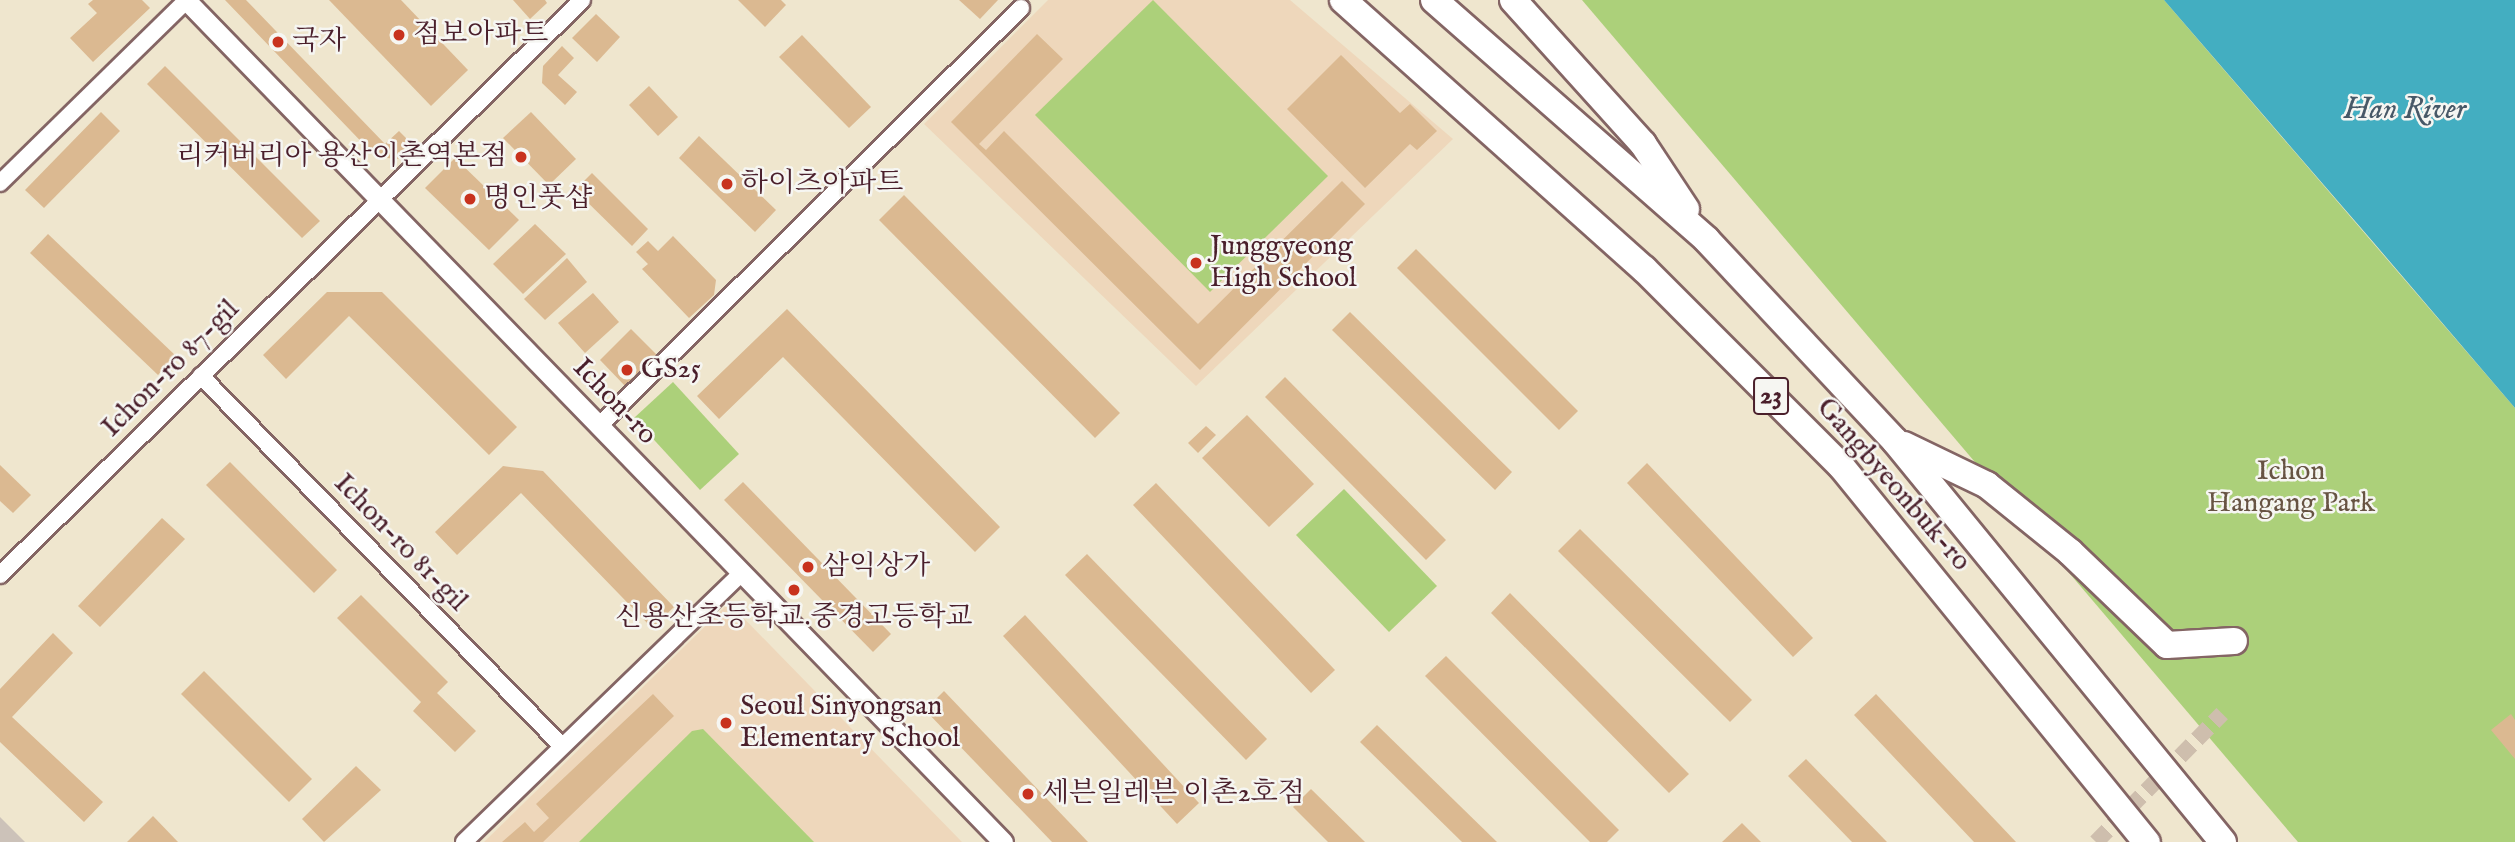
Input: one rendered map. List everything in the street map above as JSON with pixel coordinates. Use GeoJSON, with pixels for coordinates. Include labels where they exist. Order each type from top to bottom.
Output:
{"type":"FeatureCollection","features":[{"type":"Feature","properties":{"kind":"highway","name":"Gangbyeonbuk-ro"},"geometry":{"type":"LineString","coordinates":[[1343,0],[1644,269],[1841,466],[2147,842]]}},
{"type":"Feature","properties":{"kind":"highway","name":"Gangbyeonbuk-ro"},"geometry":{"type":"LineString","coordinates":[[1434,0],[1707,240],[1895,442],[2224,842]]}},
{"type":"Feature","properties":{"kind":"highway"},"geometry":{"type":"LineString","coordinates":[[1513,0],[1643,144],[1707,240]]}},
{"type":"Feature","properties":{"kind":"highway"},"geometry":{"type":"LineString","coordinates":[[1895,442],[1987,485],[2070,552],[2167,645],[2234,641]]}},
{"type":"Feature","properties":{"kind":"street","name":"Ichon-ro"},"geometry":{"type":"LineString","coordinates":[[186,0],[1003,842]]}},
{"type":"Feature","properties":{"kind":"street"},"geometry":{"type":"LineString","coordinates":[[0,183],[186,0]]}},
{"type":"Feature","properties":{"kind":"street","name":"Ichon-ro 87-gil"},"geometry":{"type":"LineString","coordinates":[[0,575],[582,0]]}},
{"type":"Feature","properties":{"kind":"street"},"geometry":{"type":"LineString","coordinates":[[599,426],[1021,8]]}},
{"type":"Feature","properties":{"kind":"street","name":"Ichon-ro 81-gil"},"geometry":{"type":"LineString","coordinates":[[201,376],[562,746]]}},
{"type":"Feature","properties":{"kind":"street"},"geometry":{"type":"LineString","coordinates":[[464,842],[742,573]]}},
{"type":"Feature","properties":{"kind":"shaded area","name":"Junggyeong High School"},"geometry":{"type":"Polygon","coordinates":[[[1048,0],[1290,0],[1453,139],[1196,386],[924,124],[1048,0]]]}},
{"type":"Feature","properties":{"kind":"shaded area","name":"Seoul Sinyongsan Elementary School"},"geometry":{"type":"Polygon","coordinates":[[[729,603],[962,842],[484,842],[729,603]]]}},
{"type":"Feature","properties":{"kind":"shaded area"},"geometry":{"type":"Polygon","coordinates":[[[0,817],[25,842],[0,842],[0,817]]]}},
{"type":"Feature","properties":{"kind":"green space"},"geometry":{"type":"Polygon","coordinates":[[[1153,0],[1328,176],[1210,292],[1035,115],[1153,0]]]}},
{"type":"Feature","properties":{"kind":"green space","name":"Ichon Hangang Park"},"geometry":{"type":"Polygon","coordinates":[[[1582,0],[2164,0],[2515,408],[2515,842],[2298,842],[1582,0]]]}},
{"type":"Feature","properties":{"kind":"green space"},"geometry":{"type":"Polygon","coordinates":[[[673,382],[739,454],[700,490],[634,418],[673,382]]]}},
{"type":"Feature","properties":{"kind":"green space"},"geometry":{"type":"Polygon","coordinates":[[[1344,489],[1437,586],[1389,632],[1296,535],[1344,489]]]}},
{"type":"Feature","properties":{"kind":"green space"},"geometry":{"type":"Polygon","coordinates":[[[703,729],[814,842],[579,842],[692,731],[703,729]]]}},
{"type":"Feature","properties":{"kind":"water","name":"Han River"},"geometry":{"type":"Polygon","coordinates":[[[2164,0],[2515,0],[2515,408],[2374,243],[2164,0]]]}},
{"type":"Feature","properties":{"kind":"building"},"geometry":{"type":"Polygon","coordinates":[[[93,0],[142,0],[150,8],[93,62],[70,38],[97,13],[88,4],[93,0]]]}},
{"type":"Feature","properties":{"kind":"building"},"geometry":{"type":"Polygon","coordinates":[[[225,0],[246,0],[385,144],[399,131],[412,144],[398,159],[376,157],[225,0]]]}},
{"type":"Feature","properties":{"kind":"building","name":"점보아파트"},"geometry":{"type":"Polygon","coordinates":[[[329,0],[401,0],[468,70],[431,106],[329,0]]]}},
{"type":"Feature","properties":{"kind":"building"},"geometry":{"type":"Polygon","coordinates":[[[513,0],[545,0],[547,3],[530,19],[513,0]]]}},
{"type":"Feature","properties":{"kind":"building"},"geometry":{"type":"Polygon","coordinates":[[[738,0],[781,0],[786,5],[765,27],[738,0]]]}},
{"type":"Feature","properties":{"kind":"building"},"geometry":{"type":"Polygon","coordinates":[[[959,0],[998,0],[980,19],[959,0]]]}},
{"type":"Feature","properties":{"kind":"building"},"geometry":{"type":"Polygon","coordinates":[[[596,14],[620,37],[597,62],[572,38],[596,14]]]}},
{"type":"Feature","properties":{"kind":"building"},"geometry":{"type":"Polygon","coordinates":[[[1037,34],[1063,59],[979,144],[986,150],[1004,131],[1198,324],[1342,181],[1365,204],[1200,370],[951,122],[1037,34]]]}},
{"type":"Feature","properties":{"kind":"building"},"geometry":{"type":"Polygon","coordinates":[[[802,35],[871,107],[849,128],[779,57],[802,35]]]}},
{"type":"Feature","properties":{"kind":"building"},"geometry":{"type":"Polygon","coordinates":[[[562,46],[574,58],[558,75],[577,92],[565,105],[542,83],[543,66],[562,46]]]}},
{"type":"Feature","properties":{"kind":"building"},"geometry":{"type":"Polygon","coordinates":[[[1341,55],[1400,113],[1410,104],[1437,131],[1417,150],[1410,144],[1365,188],[1287,109],[1341,55]]]}},
{"type":"Feature","properties":{"kind":"building"},"geometry":{"type":"Polygon","coordinates":[[[165,66],[320,221],[302,238],[147,84],[165,66]]]}},
{"type":"Feature","properties":{"kind":"building","name":"하이츠아파트"},"geometry":{"type":"Polygon","coordinates":[[[649,86],[678,117],[658,136],[629,105],[649,86]]]}},
{"type":"Feature","properties":{"kind":"building"},"geometry":{"type":"Polygon","coordinates":[[[101,112],[120,131],[44,208],[25,190],[101,112]]]}},
{"type":"Feature","properties":{"kind":"building"},"geometry":{"type":"Polygon","coordinates":[[[531,112],[576,159],[549,185],[503,138],[531,112]]]}},
{"type":"Feature","properties":{"kind":"building","name":"하이츠아파트"},"geometry":{"type":"Polygon","coordinates":[[[699,136],[776,210],[755,232],[679,158],[699,136]]]}},
{"type":"Feature","properties":{"kind":"building"},"geometry":{"type":"Polygon","coordinates":[[[455,158],[519,220],[489,250],[425,188],[455,158]]]}},
{"type":"Feature","properties":{"kind":"building"},"geometry":{"type":"Polygon","coordinates":[[[592,173],[648,229],[632,246],[575,190],[592,173]]]}},
{"type":"Feature","properties":{"kind":"building"},"geometry":{"type":"Polygon","coordinates":[[[904,195],[1120,413],[1095,438],[879,220],[904,195]]]}},
{"type":"Feature","properties":{"kind":"building"},"geometry":{"type":"Polygon","coordinates":[[[535,224],[566,254],[523,294],[493,264],[535,224]]]}},
{"type":"Feature","properties":{"kind":"building"},"geometry":{"type":"Polygon","coordinates":[[[48,234],[176,356],[158,375],[30,253],[48,234]]]}},
{"type":"Feature","properties":{"kind":"building"},"geometry":{"type":"Polygon","coordinates":[[[673,236],[716,280],[714,295],[689,318],[642,269],[648,264],[636,252],[648,241],[658,251],[673,236]]]}},
{"type":"Feature","properties":{"kind":"building"},"geometry":{"type":"Polygon","coordinates":[[[1416,249],[1578,411],[1559,430],[1397,268],[1416,249]]]}},
{"type":"Feature","properties":{"kind":"building"},"geometry":{"type":"Polygon","coordinates":[[[567,258],[587,282],[545,320],[524,299],[567,258]]]}},
{"type":"Feature","properties":{"kind":"building"},"geometry":{"type":"Polygon","coordinates":[[[327,292],[382,292],[517,427],[489,455],[349,316],[286,379],[263,355],[327,292]]]}},
{"type":"Feature","properties":{"kind":"building"},"geometry":{"type":"Polygon","coordinates":[[[593,293],[619,322],[585,353],[558,323],[593,293]]]}},
{"type":"Feature","properties":{"kind":"building"},"geometry":{"type":"Polygon","coordinates":[[[787,309],[1000,527],[975,552],[783,357],[719,419],[697,396],[787,309]]]}},
{"type":"Feature","properties":{"kind":"building"},"geometry":{"type":"Polygon","coordinates":[[[1350,312],[1512,472],[1495,490],[1332,330],[1350,312]]]}},
{"type":"Feature","properties":{"kind":"building"},"geometry":{"type":"Polygon","coordinates":[[[631,329],[659,357],[627,388],[600,360],[631,329]]]}},
{"type":"Feature","properties":{"kind":"building"},"geometry":{"type":"Polygon","coordinates":[[[1285,377],[1446,540],[1426,560],[1265,397],[1285,377]]]}},
{"type":"Feature","properties":{"kind":"building"},"geometry":{"type":"Polygon","coordinates":[[[1247,415],[1314,484],[1269,527],[1202,458],[1247,415]]]}},
{"type":"Feature","properties":{"kind":"building"},"geometry":{"type":"Polygon","coordinates":[[[1206,426],[1216,435],[1198,453],[1188,443],[1206,426]]]}},
{"type":"Feature","properties":{"kind":"building"},"geometry":{"type":"Polygon","coordinates":[[[230,462],[337,570],[314,593],[206,485],[230,462]]]}},
{"type":"Feature","properties":{"kind":"building"},"geometry":{"type":"Polygon","coordinates":[[[1647,463],[1813,638],[1793,657],[1627,483],[1647,463]]]}},
{"type":"Feature","properties":{"kind":"building"},"geometry":{"type":"Polygon","coordinates":[[[0,465],[31,495],[13,513],[0,501],[0,465]]]}},
{"type":"Feature","properties":{"kind":"building"},"geometry":{"type":"Polygon","coordinates":[[[503,466],[543,471],[674,607],[652,628],[521,493],[457,555],[435,532],[503,466]]]}},
{"type":"Feature","properties":{"kind":"building","name":"삼익상가"},"geometry":{"type":"Polygon","coordinates":[[[743,482],[891,634],[873,652],[724,500],[743,482]]]}},
{"type":"Feature","properties":{"kind":"building"},"geometry":{"type":"Polygon","coordinates":[[[1156,483],[1335,670],[1311,693],[1133,505],[1156,483]]]}},
{"type":"Feature","properties":{"kind":"building"},"geometry":{"type":"Polygon","coordinates":[[[162,518],[185,539],[100,627],[78,606],[162,518]]]}},
{"type":"Feature","properties":{"kind":"building"},"geometry":{"type":"Polygon","coordinates":[[[1580,529],[1752,700],[1730,722],[1558,551],[1580,529]]]}},
{"type":"Feature","properties":{"kind":"building"},"geometry":{"type":"Polygon","coordinates":[[[1087,554],[1267,739],[1246,760],[1065,575],[1087,554]]]}},
{"type":"Feature","properties":{"kind":"building"},"geometry":{"type":"Polygon","coordinates":[[[1510,593],[1689,774],[1669,793],[1491,613],[1510,593]]]}},
{"type":"Feature","properties":{"kind":"building"},"geometry":{"type":"Polygon","coordinates":[[[361,595],[448,682],[437,693],[476,731],[455,752],[413,711],[421,702],[337,618],[361,595]]]}},
{"type":"Feature","properties":{"kind":"building"},"geometry":{"type":"Polygon","coordinates":[[[1025,615],[1199,803],[1177,824],[1003,636],[1025,615]]]}},
{"type":"Feature","properties":{"kind":"building"},"geometry":{"type":"Polygon","coordinates":[[[53,633],[73,653],[12,717],[103,802],[84,822],[0,742],[0,689],[53,633]]]}},
{"type":"Feature","properties":{"kind":"building"},"geometry":{"type":"Polygon","coordinates":[[[1446,656],[1619,830],[1607,842],[1590,842],[1425,676],[1446,656]]]}},
{"type":"Feature","properties":{"kind":"building"},"geometry":{"type":"Polygon","coordinates":[[[204,671],[312,779],[289,802],[181,694],[204,671]]]}},
{"type":"Feature","properties":{"kind":"building"},"geometry":{"type":"Polygon","coordinates":[[[944,691],[1088,842],[1052,842],[925,710],[944,691]]]}},
{"type":"Feature","properties":{"kind":"building"},"geometry":{"type":"Polygon","coordinates":[[[653,694],[674,716],[543,842],[502,842],[525,822],[534,832],[549,818],[536,804],[653,694]]]}},
{"type":"Feature","properties":{"kind":"building"},"geometry":{"type":"Polygon","coordinates":[[[1876,694],[2016,842],[1974,842],[1854,715],[1876,694]]]}},
{"type":"Feature","properties":{"kind":"building"},"geometry":{"type":"Polygon","coordinates":[[[2511,714],[2515,720],[2515,759],[2491,730],[2511,714]]]}},
{"type":"Feature","properties":{"kind":"building"},"geometry":{"type":"Polygon","coordinates":[[[1377,725],[1497,842],[1462,842],[1360,742],[1377,725]]]}},
{"type":"Feature","properties":{"kind":"building"},"geometry":{"type":"Polygon","coordinates":[[[1806,759],[1887,842],[1852,842],[1788,776],[1806,759]]]}},
{"type":"Feature","properties":{"kind":"building"},"geometry":{"type":"Polygon","coordinates":[[[356,766],[381,790],[324,842],[302,819],[356,766]]]}},
{"type":"Feature","properties":{"kind":"building"},"geometry":{"type":"Polygon","coordinates":[[[1311,789],[1365,842],[1328,842],[1293,807],[1311,789]]]}},
{"type":"Feature","properties":{"kind":"building"},"geometry":{"type":"Polygon","coordinates":[[[153,816],[178,842],[127,842],[153,816]]]}},
{"type":"Feature","properties":{"kind":"building"},"geometry":{"type":"Polygon","coordinates":[[[1742,823],[1761,842],[1722,842],[1742,823]]]}},
{"type":"Feature","properties":{"kind":"tunnel"},"geometry":{"type":"LineString","coordinates":[[2096,842],[2222,714]]}},
{"type":"Feature","properties":{"kind":"place","name":"점보아파트"},"geometry":{"type":"Point","coordinates":[399,35]}},
{"type":"Feature","properties":{"kind":"place","name":"국자"},"geometry":{"type":"Point","coordinates":[278,42]}},
{"type":"Feature","properties":{"kind":"place","name":"리커버리아 용산이촌역본점"},"geometry":{"type":"Point","coordinates":[521,157]}},
{"type":"Feature","properties":{"kind":"place","name":"하이츠아파트"},"geometry":{"type":"Point","coordinates":[727,184]}},
{"type":"Feature","properties":{"kind":"place","name":"명인풋샵"},"geometry":{"type":"Point","coordinates":[470,199]}},
{"type":"Feature","properties":{"kind":"place","name":"Junggyeong High School"},"geometry":{"type":"Point","coordinates":[1196,263]}},
{"type":"Feature","properties":{"kind":"place","name":"GS25"},"geometry":{"type":"Point","coordinates":[627,370]}},
{"type":"Feature","properties":{"kind":"place","name":"삼익상가"},"geometry":{"type":"Point","coordinates":[808,567]}},
{"type":"Feature","properties":{"kind":"place","name":"신용산초등학교.중경고등학교"},"geometry":{"type":"Point","coordinates":[794,590]}},
{"type":"Feature","properties":{"kind":"place","name":"Seoul Sinyongsan Elementary School"},"geometry":{"type":"Point","coordinates":[726,723]}},
{"type":"Feature","properties":{"kind":"place","name":"세븐일레븐 이촌2호점"},"geometry":{"type":"Point","coordinates":[1028,794]}}]}
